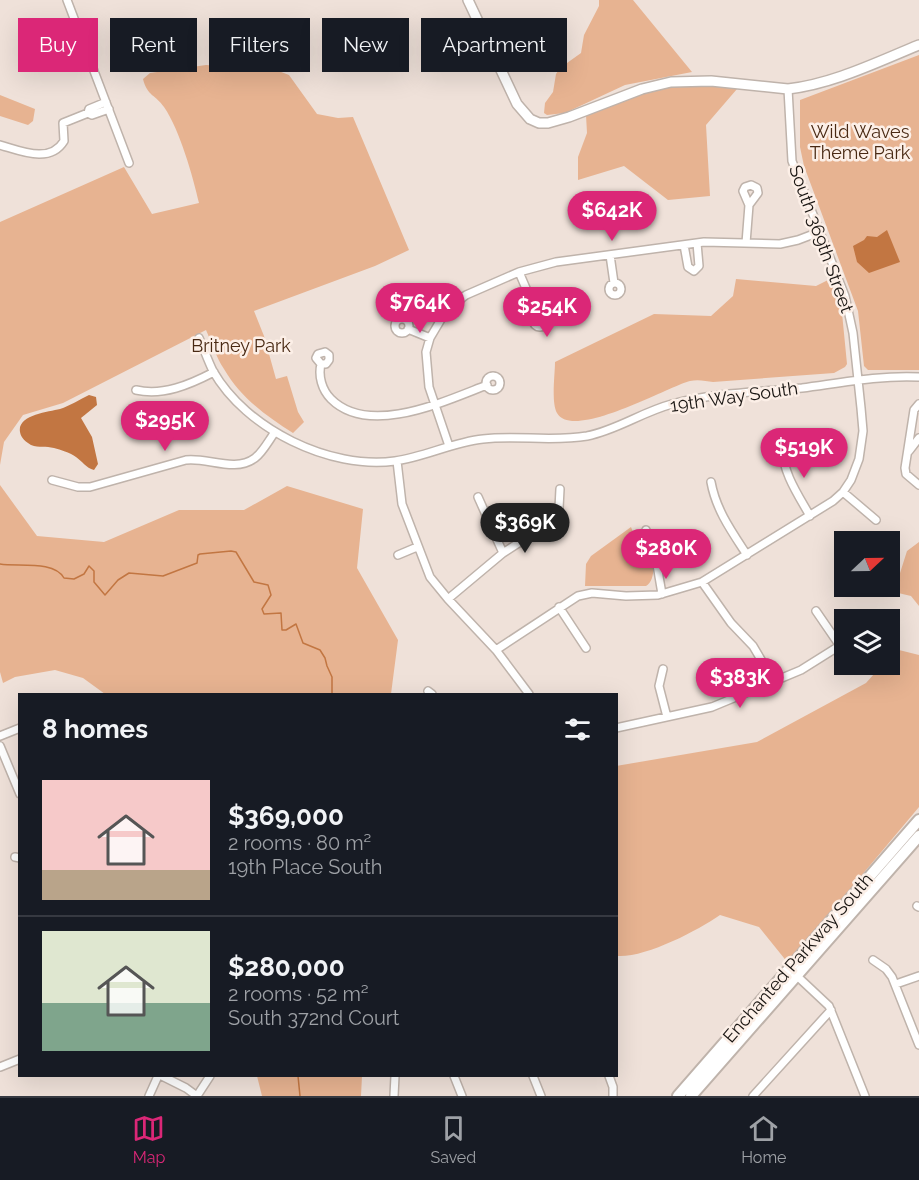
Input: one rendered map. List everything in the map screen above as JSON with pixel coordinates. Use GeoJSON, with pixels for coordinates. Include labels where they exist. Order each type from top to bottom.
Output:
{"type":"FeatureCollection","features":[{"type":"Feature","properties":{"kind":"main road","name":"Enchanted Parkway South"},"geometry":{"type":"LineString","coordinates":[[691,1096],[746,1025],[919,820]]}},
{"type":"Feature","properties":{"kind":"main road","name":"Enchanted Parkway South"},"geometry":{"type":"LineString","coordinates":[[678,1096],[796,976],[919,836]]}},
{"type":"Feature","properties":{"kind":"street"},"geometry":{"type":"LineString","coordinates":[[67,0],[129,163]]}},
{"type":"Feature","properties":{"kind":"street"},"geometry":{"type":"LineString","coordinates":[[469,2],[517,104],[526,115],[538,123],[558,121],[642,89],[671,82],[711,81],[788,89],[816,85],[919,45]]}},
{"type":"Feature","properties":{"kind":"street","name":"South 369th Street"},"geometry":{"type":"LineString","coordinates":[[788,89],[792,161],[844,296],[853,333],[863,424],[862,447],[854,474],[843,492]]}},
{"type":"Feature","properties":{"kind":"street"},"geometry":{"type":"LineString","coordinates":[[0,146],[32,154],[44,154],[59,148],[64,141],[63,123],[88,113],[89,109],[108,105]]}},
{"type":"Feature","properties":{"kind":"street"},"geometry":{"type":"LineString","coordinates":[[746,243],[749,205]]}},
{"type":"Feature","properties":{"kind":"street"},"geometry":{"type":"LineString","coordinates":[[449,446],[429,387],[427,348],[438,323],[454,304],[466,295],[519,272],[556,262],[684,244],[787,243],[819,232]]}},
{"type":"Feature","properties":{"kind":"street"},"geometry":{"type":"LineString","coordinates":[[684,244],[687,267],[694,271],[700,264],[697,243]]}},
{"type":"Feature","properties":{"kind":"street"},"geometry":{"type":"LineString","coordinates":[[610,255],[614,283]]}},
{"type":"Feature","properties":{"kind":"street"},"geometry":{"type":"LineString","coordinates":[[519,272],[537,314]]}},
{"type":"Feature","properties":{"kind":"street"},"geometry":{"type":"LineString","coordinates":[[408,329],[430,338]]}},
{"type":"Feature","properties":{"kind":"street","name":"19th Way South"},"geometry":{"type":"LineString","coordinates":[[199,338],[214,372],[250,413],[275,432],[299,444],[335,457],[370,462],[397,461],[472,440],[499,437],[584,436],[610,429],[662,407],[686,401],[889,377],[919,376]]}},
{"type":"Feature","properties":{"kind":"street"},"geometry":{"type":"LineString","coordinates":[[321,364],[320,378],[327,393],[338,405],[366,414],[396,415],[411,412],[487,385]]}},
{"type":"Feature","properties":{"kind":"street"},"geometry":{"type":"LineString","coordinates":[[136,390],[152,393],[182,386],[214,372]]}},
{"type":"Feature","properties":{"kind":"street"},"geometry":{"type":"LineString","coordinates":[[919,404],[915,408],[905,472],[919,485]]}},
{"type":"Feature","properties":{"kind":"street"},"geometry":{"type":"LineString","coordinates":[[52,480],[84,488],[181,460],[195,459],[242,464],[255,458],[275,432]]}},
{"type":"Feature","properties":{"kind":"street"},"geometry":{"type":"LineString","coordinates":[[908,453],[919,438]]}},
{"type":"Feature","properties":{"kind":"street"},"geometry":{"type":"LineString","coordinates":[[782,447],[787,474],[810,516]]}},
{"type":"Feature","properties":{"kind":"street"},"geometry":{"type":"LineString","coordinates":[[397,461],[402,504],[430,577],[496,650],[528,693]]}},
{"type":"Feature","properties":{"kind":"street"},"geometry":{"type":"LineString","coordinates":[[711,482],[717,505],[747,555]]}},
{"type":"Feature","properties":{"kind":"street"},"geometry":{"type":"LineString","coordinates":[[448,599],[503,553],[545,527],[560,507],[560,489]]}},
{"type":"Feature","properties":{"kind":"street"},"geometry":{"type":"LineString","coordinates":[[496,650],[578,596],[592,593],[626,596],[662,594],[702,582],[834,501],[843,492],[876,520]]}},
{"type":"Feature","properties":{"kind":"street"},"geometry":{"type":"LineString","coordinates":[[478,497],[503,553]]}},
{"type":"Feature","properties":{"kind":"street"},"geometry":{"type":"LineString","coordinates":[[646,530],[655,553],[662,594]]}},
{"type":"Feature","properties":{"kind":"street"},"geometry":{"type":"LineString","coordinates":[[398,555],[417,547]]}},
{"type":"Feature","properties":{"kind":"street"},"geometry":{"type":"LineString","coordinates":[[702,582],[728,620],[753,646],[770,682]]}},
{"type":"Feature","properties":{"kind":"street"},"geometry":{"type":"LineString","coordinates":[[559,607],[586,648]]}},
{"type":"Feature","properties":{"kind":"street"},"geometry":{"type":"LineString","coordinates":[[816,611],[834,635]]}},
{"type":"Feature","properties":{"kind":"street"},"geometry":{"type":"LineString","coordinates":[[618,728],[712,707],[810,666],[834,650]]}},
{"type":"Feature","properties":{"kind":"street"},"geometry":{"type":"LineString","coordinates":[[663,669],[659,686],[667,717]]}},
{"type":"Feature","properties":{"kind":"street"},"geometry":{"type":"LineString","coordinates":[[0,735],[18,729]]}},
{"type":"Feature","properties":{"kind":"street"},"geometry":{"type":"LineString","coordinates":[[0,746],[18,789]]}},
{"type":"Feature","properties":{"kind":"street"},"geometry":{"type":"LineString","coordinates":[[873,960],[886,969],[896,984],[919,1044]]}},
{"type":"Feature","properties":{"kind":"street"},"geometry":{"type":"LineString","coordinates":[[796,976],[829,1006],[865,1096]]}},
{"type":"Feature","properties":{"kind":"street"},"geometry":{"type":"LineString","coordinates":[[896,984],[919,976]]}},
{"type":"Feature","properties":{"kind":"street"},"geometry":{"type":"LineString","coordinates":[[753,1096],[831,1010]]}},
{"type":"Feature","properties":{"kind":"street"},"geometry":{"type":"LineString","coordinates":[[0,1067],[18,1060]]}},
{"type":"Feature","properties":{"kind":"street"},"geometry":{"type":"LineString","coordinates":[[149,1096],[159,1077]]}},
{"type":"Feature","properties":{"kind":"street"},"geometry":{"type":"LineString","coordinates":[[162,1077],[197,1096],[209,1077]]}},
{"type":"Feature","properties":{"kind":"street"},"geometry":{"type":"LineString","coordinates":[[394,1096],[395,1077]]}},
{"type":"Feature","properties":{"kind":"street"},"geometry":{"type":"LineString","coordinates":[[454,1077],[462,1096]]}},
{"type":"Feature","properties":{"kind":"street"},"geometry":{"type":"LineString","coordinates":[[533,1077],[541,1096]]}},
{"type":"Feature","properties":{"kind":"street"},"geometry":{"type":"LineString","coordinates":[[609,1077],[613,1096]]}},
{"type":"Feature","properties":{"kind":"green space"},"geometry":{"type":"Polygon","coordinates":[[[599,0],[633,0],[692,72],[625,85],[565,113],[547,115],[544,113],[545,103],[553,92],[556,74],[567,72],[567,63],[581,53],[584,35],[599,6],[599,0]]]}},
{"type":"Feature","properties":{"kind":"green space","name":"Wild Waves Theme Park"},"geometry":{"type":"Polygon","coordinates":[[[919,55],[919,370],[868,370],[864,366],[858,311],[804,166],[800,147],[800,100],[919,55]]]}},
{"type":"Feature","properties":{"kind":"green space","name":"Britney Park"},"geometry":{"type":"Polygon","coordinates":[[[209,65],[209,72],[281,72],[289,75],[317,114],[338,118],[353,117],[409,250],[375,266],[254,311],[264,336],[276,379],[287,376],[298,412],[304,422],[293,433],[264,413],[230,379],[216,355],[206,330],[63,403],[23,415],[4,442],[0,465],[0,222],[124,167],[152,214],[199,203],[181,141],[164,107],[149,92],[143,79],[150,73],[157,72],[197,72],[197,66],[209,65]]]}},
{"type":"Feature","properties":{"kind":"green space"},"geometry":{"type":"Polygon","coordinates":[[[701,84],[737,89],[706,125],[710,196],[668,200],[624,166],[578,180],[578,157],[587,133],[586,115],[657,90],[701,84]]]}},
{"type":"Feature","properties":{"kind":"green space"},"geometry":{"type":"Polygon","coordinates":[[[0,95],[35,109],[33,121],[28,125],[0,116],[0,95]]]}},
{"type":"Feature","properties":{"kind":"green space"},"geometry":{"type":"Polygon","coordinates":[[[736,279],[816,286],[830,279],[842,313],[847,364],[845,367],[834,373],[713,382],[690,381],[621,410],[581,421],[566,420],[557,413],[554,395],[555,362],[654,314],[711,316],[733,296],[736,279]]]}},
{"type":"Feature","properties":{"kind":"green space"},"geometry":{"type":"Polygon","coordinates":[[[0,485],[37,536],[104,542],[179,510],[244,510],[287,486],[363,509],[357,568],[398,640],[391,693],[104,693],[83,678],[55,670],[15,677],[3,683],[0,672],[0,485]]]}},
{"type":"Feature","properties":{"kind":"green space"},"geometry":{"type":"Polygon","coordinates":[[[631,527],[651,551],[653,571],[650,582],[646,586],[585,586],[586,564],[591,556],[631,527]]]}},
{"type":"Feature","properties":{"kind":"green space"},"geometry":{"type":"Polygon","coordinates":[[[919,542],[919,606],[911,596],[900,593],[900,573],[907,551],[919,542]]]}},
{"type":"Feature","properties":{"kind":"green space"},"geometry":{"type":"Polygon","coordinates":[[[900,650],[919,655],[919,807],[788,963],[759,927],[720,915],[685,936],[656,948],[642,953],[618,956],[618,766],[757,742],[866,683],[873,675],[900,675],[900,650]]]}},
{"type":"Feature","properties":{"kind":"green space"},"geometry":{"type":"Polygon","coordinates":[[[257,1077],[362,1077],[361,1096],[262,1096],[257,1077]]]}},
{"type":"Feature","properties":{"kind":"shaded area"},"geometry":{"type":"Polygon","coordinates":[[[887,230],[900,262],[869,273],[857,262],[853,246],[867,236],[877,237],[887,230]]]}},
{"type":"Feature","properties":{"kind":"shaded area"},"geometry":{"type":"Polygon","coordinates":[[[89,395],[96,397],[97,405],[81,418],[92,437],[98,464],[94,470],[71,454],[54,448],[31,445],[21,436],[20,426],[28,418],[64,408],[89,395]]]}},
{"type":"Feature","properties":{"kind":"waterway"},"geometry":{"type":"LineString","coordinates":[[0,564],[44,566],[59,572],[64,578],[74,579],[84,574],[89,566],[94,571],[94,582],[105,595],[118,580],[129,573],[163,576],[197,563],[200,554],[236,552],[254,582],[268,585],[271,595],[262,609],[264,614],[281,613],[282,630],[296,624],[303,643],[320,650],[332,677],[332,693]]}},
{"type":"Feature","properties":{"kind":"waterway"},"geometry":{"type":"LineString","coordinates":[[298,1077],[300,1096]]}}]}
